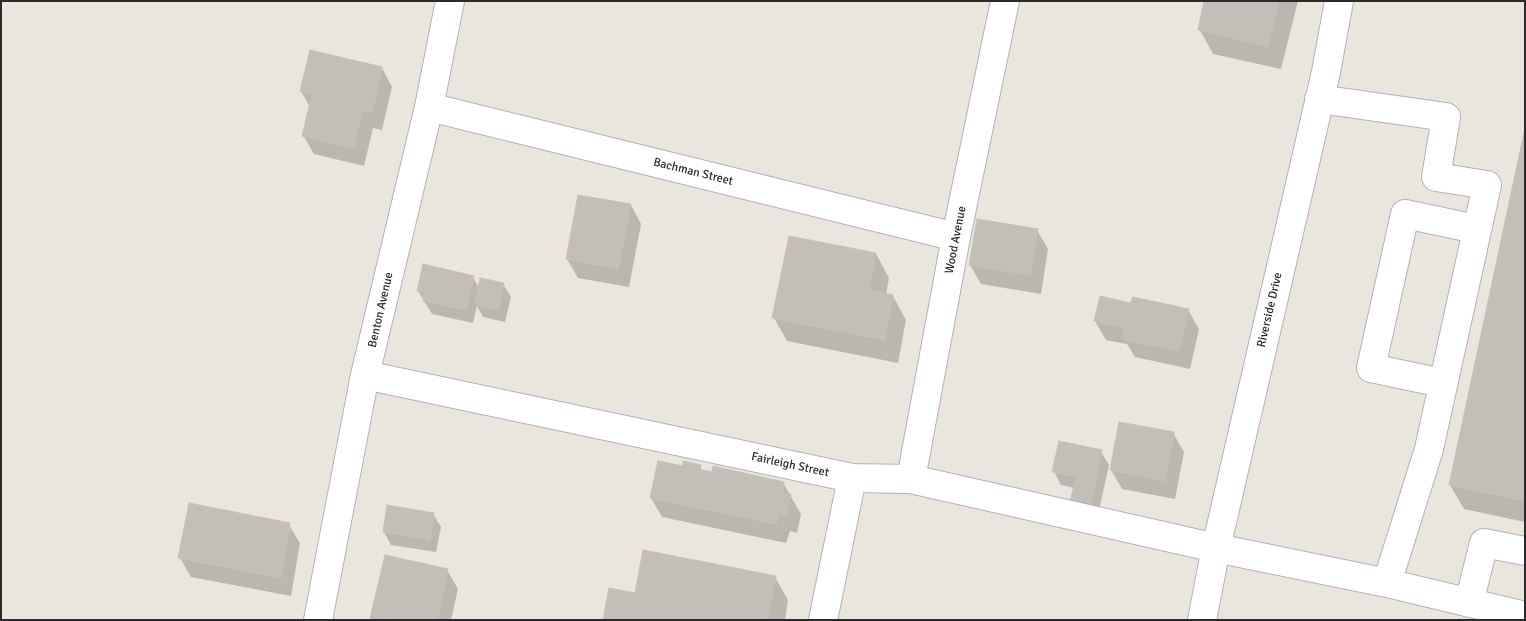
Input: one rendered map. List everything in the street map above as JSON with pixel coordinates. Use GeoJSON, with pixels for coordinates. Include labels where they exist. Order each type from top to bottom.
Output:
{"type":"FeatureCollection","features":[{"type":"Feature","properties":{"kind":"street","name":"Benton Avenue"},"geometry":{"type":"LineString","coordinates":[[318,620],[365,376],[429,107],[450,1]]}},
{"type":"Feature","properties":{"kind":"street","name":"Wood Avenue"},"geometry":{"type":"LineString","coordinates":[[911,479],[956,237],[1005,1]]}},
{"type":"Feature","properties":{"kind":"street","name":"Riverside Drive"},"geometry":{"type":"LineString","coordinates":[[1202,620],[1216,548],[1319,99],[1339,1]]}},
{"type":"Feature","properties":{"kind":"street"},"geometry":{"type":"LineString","coordinates":[[1319,99],[1446,117],[1436,177],[1487,185],[1429,449],[1387,583]]}},
{"type":"Feature","properties":{"kind":"street","name":"Bachman Street"},"geometry":{"type":"LineString","coordinates":[[429,107],[956,237]]}},
{"type":"Feature","properties":{"kind":"street"},"geometry":{"type":"LineString","coordinates":[[1442,383],[1371,368],[1405,214],[1476,230]]}},
{"type":"Feature","properties":{"kind":"street","name":"Fairleigh Street"},"geometry":{"type":"LineString","coordinates":[[365,376],[852,478],[911,479],[1216,548],[1387,583],[1525,616]]}},
{"type":"Feature","properties":{"kind":"street"},"geometry":{"type":"LineString","coordinates":[[823,620],[852,478]]}},
{"type":"Feature","properties":{"kind":"street"},"geometry":{"type":"LineString","coordinates":[[1470,603],[1484,543],[1525,551]]}},
{"type":"Feature","properties":{"kind":"building"},"geometry":{"type":"Polygon","coordinates":[[[1204,1],[1279,1],[1268,46],[1198,30],[1204,1]]]}},
{"type":"Feature","properties":{"kind":"building"},"geometry":{"type":"Polygon","coordinates":[[[310,50],[382,67],[372,112],[362,110],[354,148],[302,136],[312,94],[300,91],[310,50]]]}},
{"type":"Feature","properties":{"kind":"building"},"geometry":{"type":"Polygon","coordinates":[[[1525,128],[1525,501],[1449,485],[1525,128]]]}},
{"type":"Feature","properties":{"kind":"building"},"geometry":{"type":"Polygon","coordinates":[[[578,195],[631,204],[618,269],[566,259],[578,195]]]}},
{"type":"Feature","properties":{"kind":"building"},"geometry":{"type":"Polygon","coordinates":[[[977,219],[1038,229],[1030,275],[969,265],[977,219]]]}},
{"type":"Feature","properties":{"kind":"building"},"geometry":{"type":"Polygon","coordinates":[[[789,236],[876,253],[869,290],[893,295],[885,340],[772,318],[789,236]]]}},
{"type":"Feature","properties":{"kind":"building"},"geometry":{"type":"Polygon","coordinates":[[[423,264],[474,276],[466,310],[423,301],[425,293],[417,291],[423,264]]]}},
{"type":"Feature","properties":{"kind":"building"},"geometry":{"type":"Polygon","coordinates":[[[480,278],[504,283],[498,310],[475,305],[480,278]]]}},
{"type":"Feature","properties":{"kind":"building"},"geometry":{"type":"Polygon","coordinates":[[[1100,296],[1130,303],[1133,297],[1189,309],[1179,351],[1122,339],[1125,328],[1094,321],[1100,296]]]}},
{"type":"Feature","properties":{"kind":"building"},"geometry":{"type":"Polygon","coordinates":[[[1119,422],[1174,432],[1165,481],[1110,470],[1119,422]]]}},
{"type":"Feature","properties":{"kind":"building"},"geometry":{"type":"Polygon","coordinates":[[[1059,441],[1102,450],[1090,507],[1070,502],[1076,477],[1052,472],[1059,441]]]}},
{"type":"Feature","properties":{"kind":"building"},"geometry":{"type":"Polygon","coordinates":[[[658,461],[683,466],[683,461],[701,465],[699,469],[712,472],[713,466],[784,482],[782,493],[791,494],[786,515],[779,513],[776,524],[650,498],[658,461]]]}},
{"type":"Feature","properties":{"kind":"building"},"geometry":{"type":"Polygon","coordinates":[[[189,503],[290,523],[281,578],[178,558],[189,503]]]}},
{"type":"Feature","properties":{"kind":"building"},"geometry":{"type":"Polygon","coordinates":[[[387,505],[434,513],[430,540],[383,532],[387,505]]]}},
{"type":"Feature","properties":{"kind":"building"},"geometry":{"type":"Polygon","coordinates":[[[643,550],[776,576],[767,620],[603,620],[609,588],[635,593],[643,550]]]}},
{"type":"Feature","properties":{"kind":"building"},"geometry":{"type":"Polygon","coordinates":[[[385,555],[448,569],[437,620],[370,618],[385,555]]]}}]}
